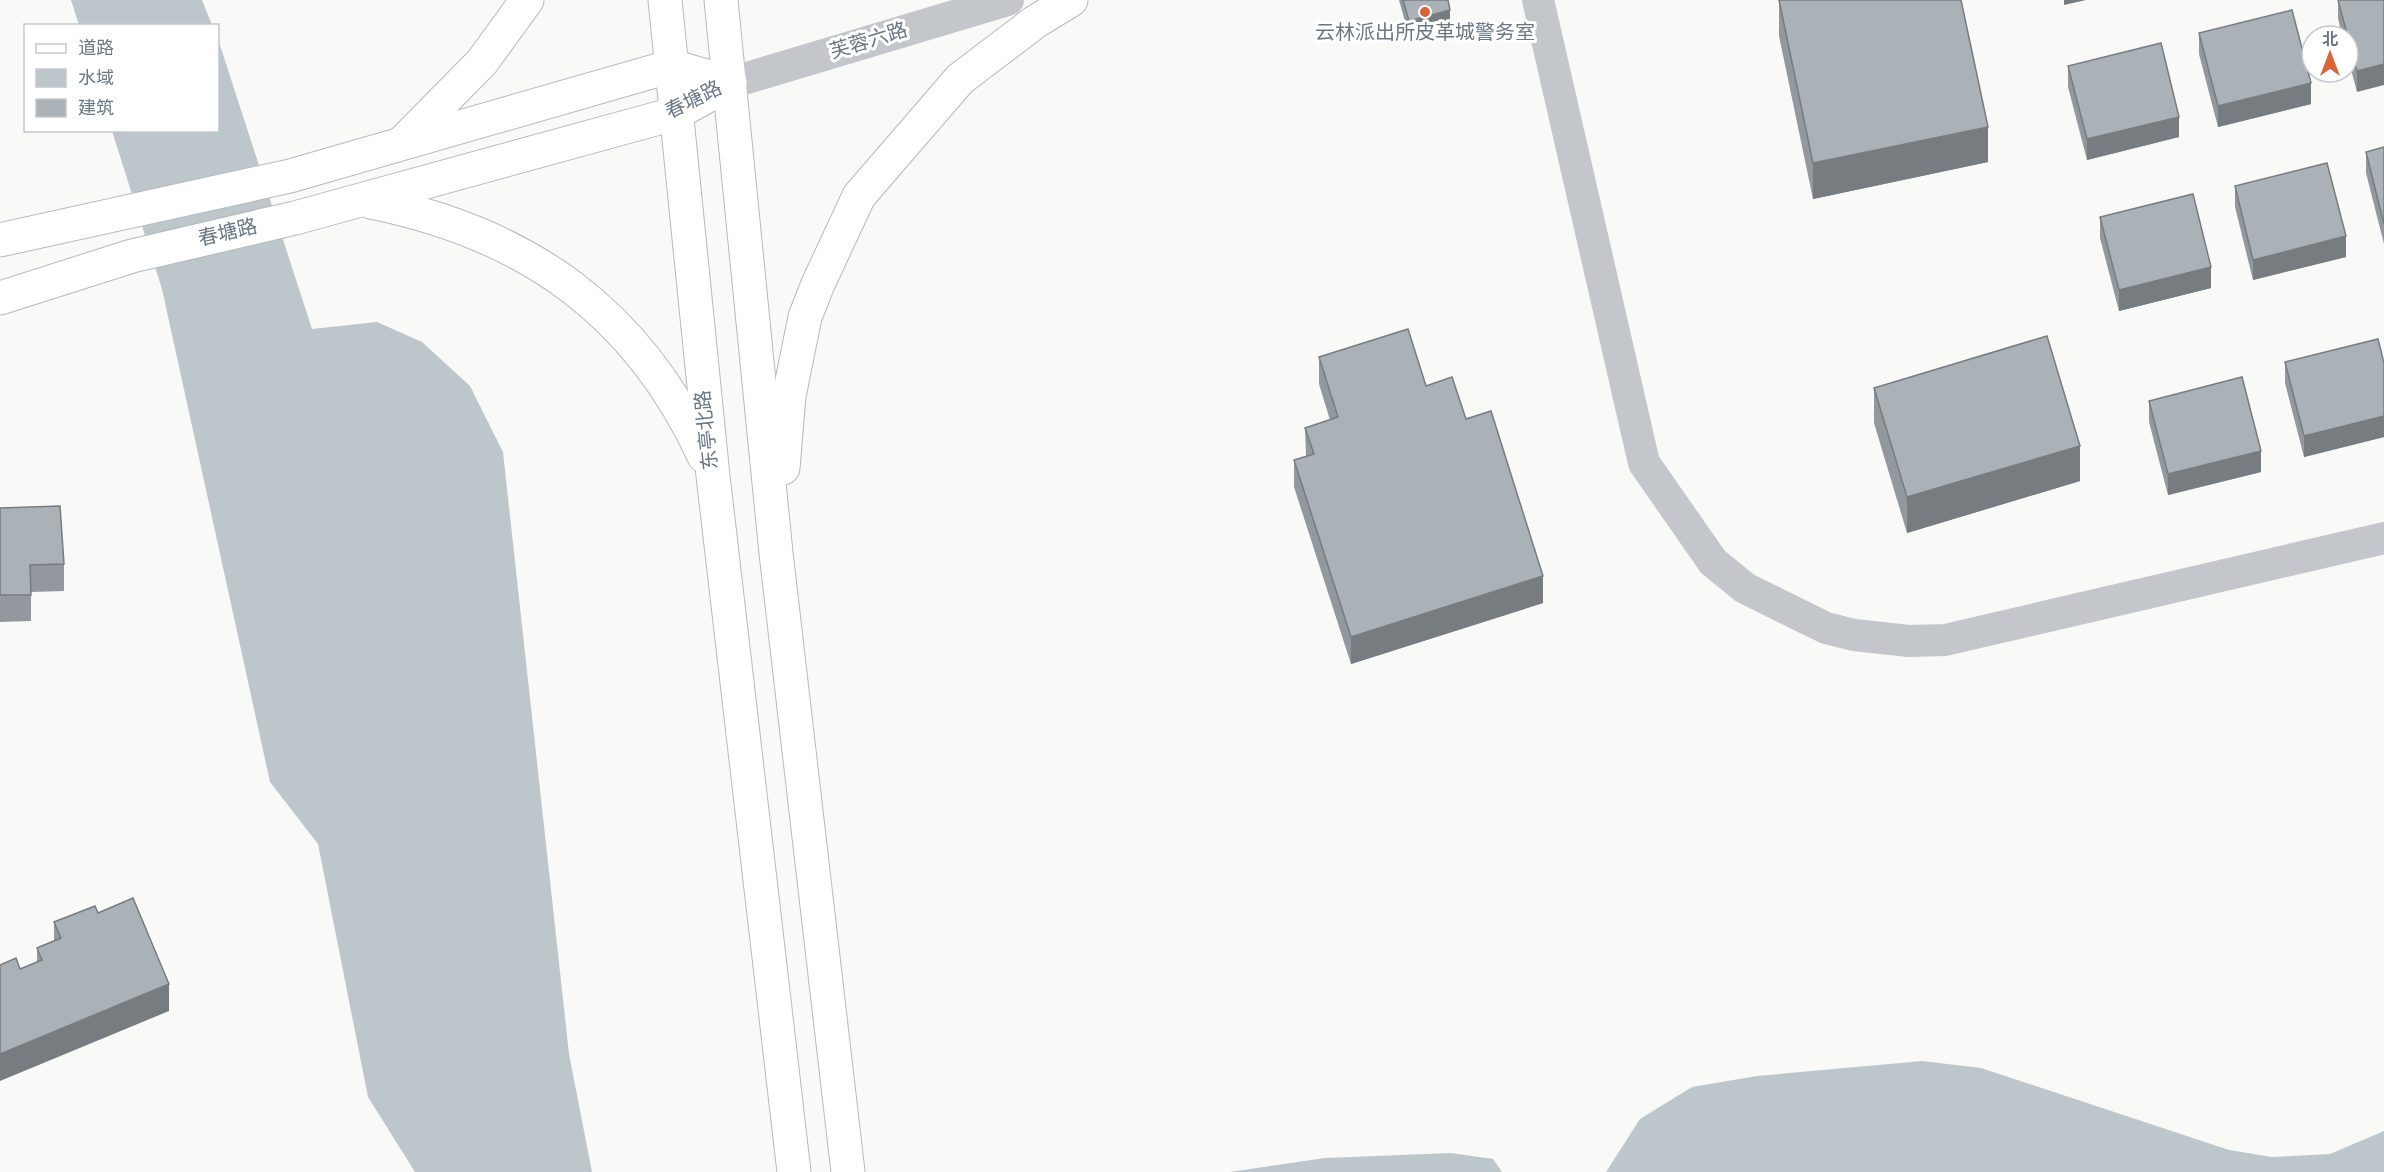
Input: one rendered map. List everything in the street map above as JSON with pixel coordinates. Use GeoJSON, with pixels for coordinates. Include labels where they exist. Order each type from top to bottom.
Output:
{"type":"FeatureCollection","features":[{"type":"Feature","properties":{"kind":"main road"},"geometry":{"type":"LineString","coordinates":[[400,144],[482,62],[527,0]]}},
{"type":"Feature","properties":{"kind":"main road","name":"东亭北路"},"geometry":{"type":"LineString","coordinates":[[665,0],[713,476],[794,1172]]}},
{"type":"Feature","properties":{"kind":"main road"},"geometry":{"type":"LineString","coordinates":[[721,0],[776,553],[848,1172]]}},
{"type":"Feature","properties":{"kind":"main road"},"geometry":{"type":"LineString","coordinates":[[776,553],[789,396],[805,317],[859,196],[960,79],[1035,22],[1071,0]]}},
{"type":"Feature","properties":{"kind":"main road","name":"春塘路"},"geometry":{"type":"LineString","coordinates":[[0,240],[290,176],[672,66],[730,83]]}},
{"type":"Feature","properties":{"kind":"main road","name":"春塘路"},"geometry":{"type":"LineString","coordinates":[[0,298],[132,256],[295,218],[677,113],[730,83]]}},
{"type":"Feature","properties":{"kind":"main road"},"geometry":{"type":"LineString","coordinates":[[363,200],[421,212],[477,231],[529,257],[577,290],[620,330],[658,374],[689,423],[713,476]]}},
{"type":"Feature","properties":{"kind":"street","name":"芙蓉六路"},"geometry":{"type":"LineString","coordinates":[[730,83],[1008,0]]}},
{"type":"Feature","properties":{"kind":"street"},"geometry":{"type":"LineString","coordinates":[[1538,0],[1644,463],[1713,562],[1745,588],[1826,628],[1854,635],[1909,641],[1945,640],[2384,538]]}},
{"type":"Feature","properties":{"kind":"water"},"geometry":{"type":"Polygon","coordinates":[[[71,0],[202,0],[212,24],[79,24],[71,0]]]}},
{"type":"Feature","properties":{"kind":"water"},"geometry":{"type":"Polygon","coordinates":[[[219,42],[312,329],[377,322],[422,342],[470,386],[503,452],[569,1054],[592,1172],[415,1172],[368,1097],[318,844],[270,782],[162,289],[112,132],[219,132],[219,42]]]}},
{"type":"Feature","properties":{"kind":"water"},"geometry":{"type":"Polygon","coordinates":[[[1922,1061],[1981,1068],[2229,1150],[2272,1157],[2330,1154],[2384,1131],[2384,1172],[1606,1172],[1640,1119],[1692,1087],[1757,1076],[1922,1061]]]}},
{"type":"Feature","properties":{"kind":"water"},"geometry":{"type":"Polygon","coordinates":[[[1451,1153],[1493,1159],[1502,1172],[1230,1172],[1325,1158],[1451,1153]]]}},
{"type":"Feature","properties":{"kind":"building"},"geometry":{"type":"Polygon","coordinates":[[[1403,0],[1448,0],[1450,10],[1409,21],[1403,0]]]}},
{"type":"Feature","properties":{"kind":"building"},"geometry":{"type":"Polygon","coordinates":[[[1779,0],[1961,0],[1988,127],[1813,163],[1779,0]]]}},
{"type":"Feature","properties":{"kind":"building"},"geometry":{"type":"Polygon","coordinates":[[[2338,0],[2384,0],[2384,64],[2360,70],[2360,24],[2344,24],[2338,0]]]}},
{"type":"Feature","properties":{"kind":"building"},"geometry":{"type":"Polygon","coordinates":[[[2292,10],[2300,41],[2300,84],[2307,84],[2218,106],[2199,33],[2292,10]]]}},
{"type":"Feature","properties":{"kind":"building"},"geometry":{"type":"Polygon","coordinates":[[[2161,43],[2179,117],[2087,139],[2068,66],[2161,43]]]}},
{"type":"Feature","properties":{"kind":"building"},"geometry":{"type":"Polygon","coordinates":[[[2384,147],[2384,224],[2366,152],[2384,147]]]}},
{"type":"Feature","properties":{"kind":"building"},"geometry":{"type":"Polygon","coordinates":[[[2327,163],[2346,236],[2253,260],[2235,186],[2327,163]]]}},
{"type":"Feature","properties":{"kind":"building"},"geometry":{"type":"Polygon","coordinates":[[[2193,194],[2211,267],[2119,290],[2100,217],[2193,194]]]}},
{"type":"Feature","properties":{"kind":"building"},"geometry":{"type":"Polygon","coordinates":[[[1408,329],[1426,386],[1452,377],[1466,419],[1491,411],[1543,576],[1351,637],[1294,460],[1314,454],[1305,428],[1338,417],[1319,357],[1408,329]]]}},
{"type":"Feature","properties":{"kind":"building"},"geometry":{"type":"Polygon","coordinates":[[[2047,336],[2080,446],[1907,497],[1874,388],[2047,336]]]}},
{"type":"Feature","properties":{"kind":"building"},"geometry":{"type":"Polygon","coordinates":[[[2378,339],[2384,363],[2384,416],[2304,436],[2285,362],[2378,339]]]}},
{"type":"Feature","properties":{"kind":"building"},"geometry":{"type":"Polygon","coordinates":[[[2242,377],[2261,451],[2168,474],[2149,401],[2242,377]]]}},
{"type":"Feature","properties":{"kind":"building"},"geometry":{"type":"Polygon","coordinates":[[[60,506],[64,564],[30,565],[31,595],[0,595],[0,508],[60,506]]]}},
{"type":"Feature","properties":{"kind":"building"},"geometry":{"type":"Polygon","coordinates":[[[133,898],[169,984],[0,1054],[0,965],[16,958],[20,969],[42,960],[37,948],[61,938],[54,922],[95,906],[98,913],[133,898]]]}},
{"type":"Feature","properties":{"kind":"place","name":"云林派出所皮革城警务室"},"geometry":{"type":"Point","coordinates":[1425,12]}}]}
